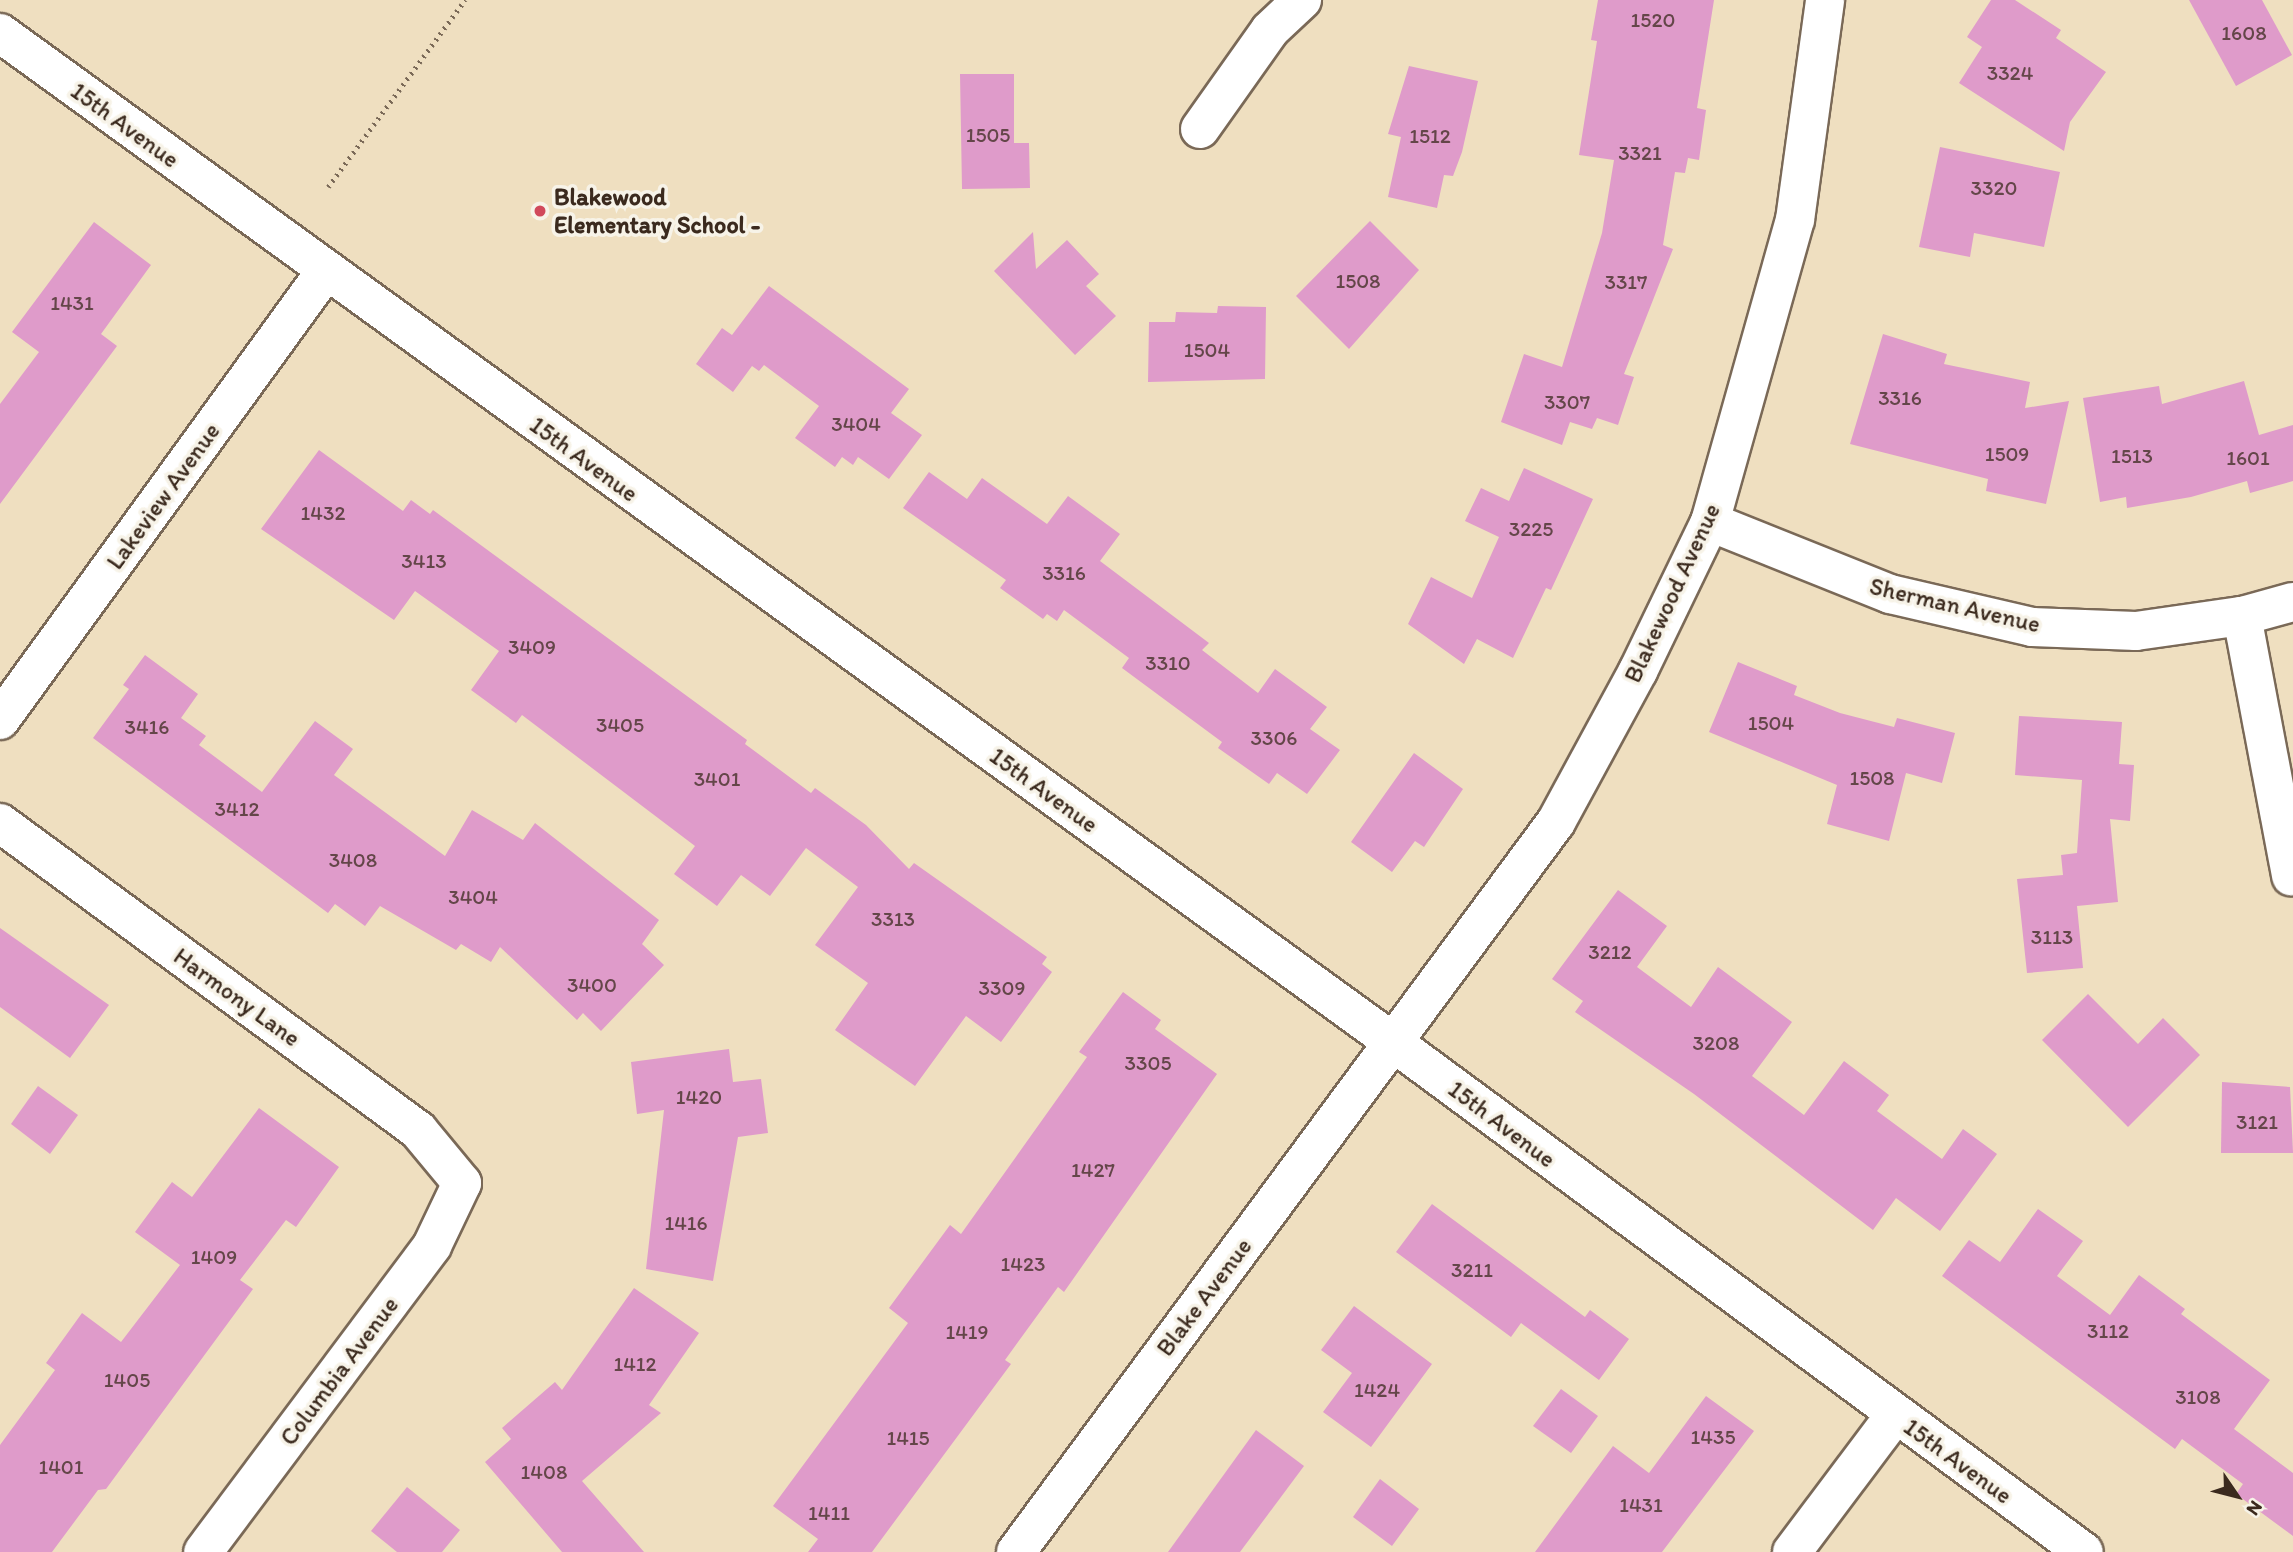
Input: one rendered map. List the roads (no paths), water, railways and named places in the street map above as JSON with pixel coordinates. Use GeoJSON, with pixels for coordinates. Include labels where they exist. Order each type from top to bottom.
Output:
{"type":"FeatureCollection","features":[{"type":"Feature","properties":{"kind":"street"},"geometry":{"type":"LineString","coordinates":[[1200,129],[1270,30],[1302,0]]}},
{"type":"Feature","properties":{"kind":"street","name":"Blakewood Avenue"},"geometry":{"type":"LineString","coordinates":[[1394,1043],[1556,822],[1638,671],[1710,522],[1795,220],[1825,0]]}},
{"type":"Feature","properties":{"kind":"street","name":"15th Avenue"},"geometry":{"type":"LineString","coordinates":[[0,33],[325,272],[1394,1043],[2084,1552]]}},
{"type":"Feature","properties":{"kind":"street","name":"Lakeview Avenue"},"geometry":{"type":"LineString","coordinates":[[0,720],[325,272]]}},
{"type":"Feature","properties":{"kind":"street","name":"Sherman Avenue"},"geometry":{"type":"LineString","coordinates":[[1710,522],[1890,594],[2032,627],[2136,631],[2242,617],[2293,602]]}},
{"type":"Feature","properties":{"kind":"street"},"geometry":{"type":"LineString","coordinates":[[2242,617],[2291,876]]}},
{"type":"Feature","properties":{"kind":"street","name":"Harmony Lane"},"geometry":{"type":"LineString","coordinates":[[0,823],[418,1130],[462,1183]]}},
{"type":"Feature","properties":{"kind":"street","name":"Blake Avenue"},"geometry":{"type":"LineString","coordinates":[[1016,1552],[1394,1043]]}},
{"type":"Feature","properties":{"kind":"street","name":"Columbia Avenue"},"geometry":{"type":"LineString","coordinates":[[203,1552],[432,1246],[462,1183]]}},
{"type":"Feature","properties":{"kind":"street"},"geometry":{"type":"LineString","coordinates":[[1792,1552],[1895,1415]]}},
{"type":"Feature","properties":{"kind":"place","name":"Blakewood Elementary School -"},"geometry":{"type":"Point","coordinates":[540,211]}}]}
